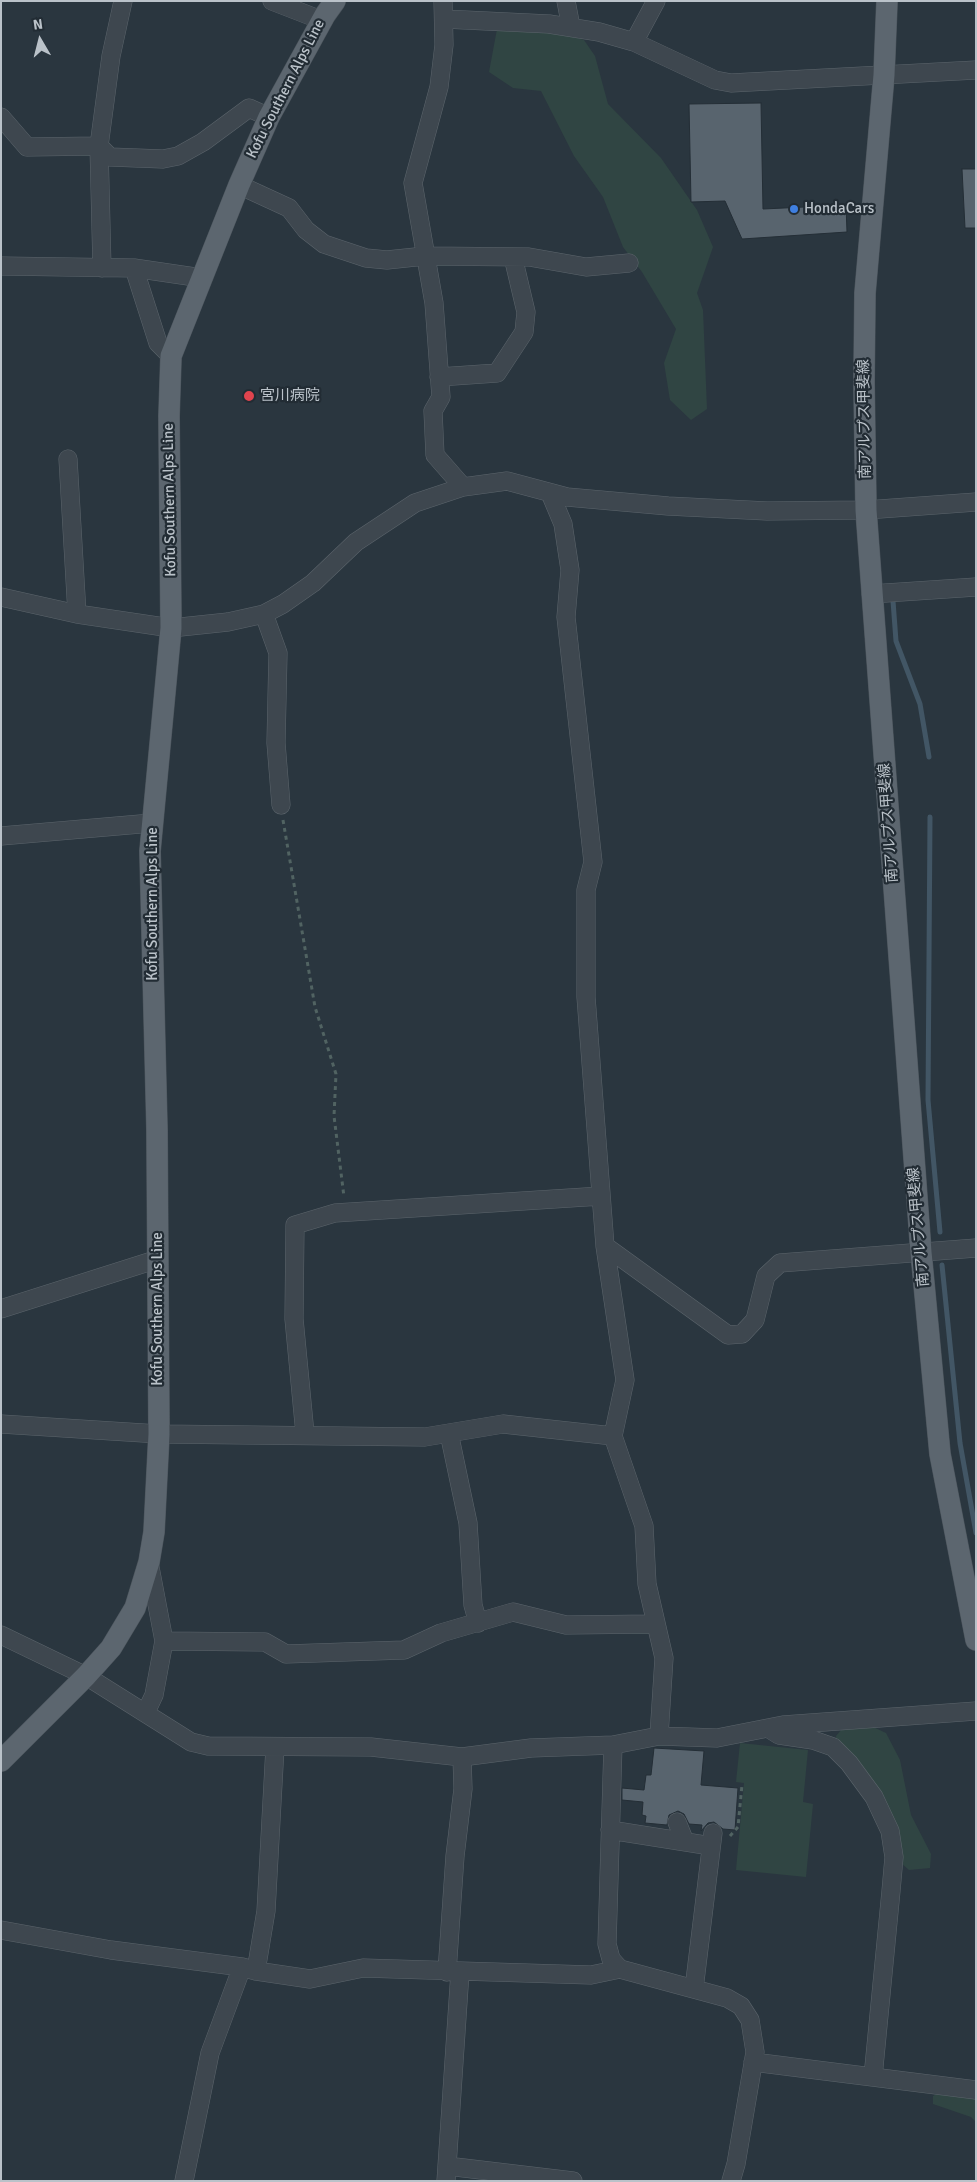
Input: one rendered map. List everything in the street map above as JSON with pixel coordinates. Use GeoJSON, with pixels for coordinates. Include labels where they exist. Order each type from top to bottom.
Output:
{"type":"FeatureCollection","features":[{"type":"Feature","properties":{"kind":"main road","name":"Kofu Southern Alps Line"},"geometry":{"type":"LineString","coordinates":[[1,1761],[86,1676],[111,1648],[135,1608],[149,1562],[154,1532],[159,1434],[158,1259],[150,851],[171,628],[169,416],[171,356],[239,185],[269,117],[321,20],[335,1]]}},
{"type":"Feature","properties":{"kind":"main road","name":"南アルプス甲斐線"},"geometry":{"type":"LineString","coordinates":[[887,1],[884,75],[865,294],[866,510],[921,1252],[940,1454],[976,1640]]}},
{"type":"Feature","properties":{"kind":"street"},"geometry":{"type":"LineString","coordinates":[[102,268],[99,146],[111,56],[123,1]]}},
{"type":"Feature","properties":{"kind":"street"},"geometry":{"type":"LineString","coordinates":[[272,1],[321,20]]}},
{"type":"Feature","properties":{"kind":"street"},"geometry":{"type":"LineString","coordinates":[[443,1],[444,19],[439,86],[413,183],[434,303],[440,397],[433,411],[435,455],[463,487]]}},
{"type":"Feature","properties":{"kind":"street"},"geometry":{"type":"LineString","coordinates":[[566,1],[571,28]]}},
{"type":"Feature","properties":{"kind":"street"},"geometry":{"type":"LineString","coordinates":[[634,42],[656,1]]}},
{"type":"Feature","properties":{"kind":"street"},"geometry":{"type":"LineString","coordinates":[[444,19],[549,24],[598,32],[634,42],[715,80],[731,83],[976,70]]}},
{"type":"Feature","properties":{"kind":"street"},"geometry":{"type":"LineString","coordinates":[[1,117],[27,147],[99,146],[110,157],[163,160],[178,156],[203,142],[248,108],[269,117]]}},
{"type":"Feature","properties":{"kind":"street"},"geometry":{"type":"LineString","coordinates":[[239,185],[289,208],[306,230],[324,244],[366,258],[387,260],[425,256],[528,256],[586,267],[629,263]]}},
{"type":"Feature","properties":{"kind":"street"},"geometry":{"type":"LineString","coordinates":[[439,376],[496,373],[524,332],[526,312],[513,257]]}},
{"type":"Feature","properties":{"kind":"street"},"geometry":{"type":"LineString","coordinates":[[1,266],[134,268],[202,278]]}},
{"type":"Feature","properties":{"kind":"street"},"geometry":{"type":"LineString","coordinates":[[134,268],[158,344],[171,356]]}},
{"type":"Feature","properties":{"kind":"street"},"geometry":{"type":"LineString","coordinates":[[68,459],[76,614]]}},
{"type":"Feature","properties":{"kind":"street"},"geometry":{"type":"LineString","coordinates":[[1,597],[76,614],[171,628],[228,622],[264,614],[284,604],[313,583],[356,542],[384,521],[415,503],[463,487],[508,481],[567,497],[668,506],[767,511],[866,510],[976,502]]}},
{"type":"Feature","properties":{"kind":"street"},"geometry":{"type":"LineString","coordinates":[[550,493],[563,524],[570,570],[566,617],[593,862],[586,890],[586,997],[605,1246],[625,1380],[613,1436],[644,1526],[646,1584],[654,1624],[664,1658],[659,1736]]}},
{"type":"Feature","properties":{"kind":"street"},"geometry":{"type":"LineString","coordinates":[[871,594],[976,587]]}},
{"type":"Feature","properties":{"kind":"street"},"geometry":{"type":"LineString","coordinates":[[264,614],[278,653],[276,743],[281,805]]}},
{"type":"Feature","properties":{"kind":"street"},"geometry":{"type":"LineString","coordinates":[[1,836],[152,823]]}},
{"type":"Feature","properties":{"kind":"street"},"geometry":{"type":"LineString","coordinates":[[305,1434],[294,1319],[296,1225],[335,1213],[601,1196]]}},
{"type":"Feature","properties":{"kind":"street"},"geometry":{"type":"LineString","coordinates":[[605,1246],[728,1335],[742,1334],[754,1320],[766,1276],[780,1263],[976,1248]]}},
{"type":"Feature","properties":{"kind":"street"},"geometry":{"type":"LineString","coordinates":[[1,1309],[158,1259]]}},
{"type":"Feature","properties":{"kind":"street"},"geometry":{"type":"LineString","coordinates":[[1,1424],[159,1434],[305,1434],[425,1438],[503,1424],[613,1436]]}},
{"type":"Feature","properties":{"kind":"street"},"geometry":{"type":"LineString","coordinates":[[449,1433],[468,1523],[471,1580],[478,1623]]}},
{"type":"Feature","properties":{"kind":"street"},"geometry":{"type":"LineString","coordinates":[[146,1712],[154,1696],[164,1641],[149,1562]]}},
{"type":"Feature","properties":{"kind":"street"},"geometry":{"type":"LineString","coordinates":[[164,1641],[266,1642],[286,1654],[404,1650],[441,1633],[513,1612],[566,1625],[654,1624]]}},
{"type":"Feature","properties":{"kind":"street"},"geometry":{"type":"LineString","coordinates":[[1,1635],[86,1676],[191,1742],[208,1746],[371,1746],[462,1758],[530,1748],[613,1744],[659,1736],[717,1738],[768,1728],[976,1711]]}},
{"type":"Feature","properties":{"kind":"street"},"geometry":{"type":"LineString","coordinates":[[768,1728],[779,1735],[813,1740],[833,1747],[849,1763],[874,1797],[890,1831],[894,1857],[873,2077]]}},
{"type":"Feature","properties":{"kind":"street"},"geometry":{"type":"LineString","coordinates":[[613,1744],[607,1944],[612,1959],[620,1969]]}},
{"type":"Feature","properties":{"kind":"street"},"geometry":{"type":"LineString","coordinates":[[184,2181],[210,2054],[249,1969],[266,1911],[275,1747]]}},
{"type":"Feature","properties":{"kind":"street"},"geometry":{"type":"LineString","coordinates":[[462,1758],[463,1789],[455,1856],[454,1972],[447,2173],[573,2181]]}},
{"type":"Feature","properties":{"kind":"street"},"geometry":{"type":"LineString","coordinates":[[610,1830],[665,1829],[684,1842],[712,1839],[694,1989]]}},
{"type":"Feature","properties":{"kind":"street"},"geometry":{"type":"LineString","coordinates":[[1,1930],[111,1950],[310,1979],[363,1968],[591,1975],[620,1969],[727,1998],[741,2006],[750,2020],[755,2052],[736,2164],[730,2181]]}},
{"type":"Feature","properties":{"kind":"street"},"geometry":{"type":"LineString","coordinates":[[753,2062],[976,2090]]}},
{"type":"Feature","properties":{"kind":"path"},"geometry":{"type":"LineString","coordinates":[[281,805],[316,1007],[336,1074],[334,1116],[346,1212]]}},
{"type":"Feature","properties":{"kind":"path"},"geometry":{"type":"LineString","coordinates":[[712,1839],[728,1838],[738,1827],[742,1784]]}},
{"type":"Feature","properties":{"kind":"green space"},"geometry":{"type":"Polygon","coordinates":[[[497,29],[555,31],[584,40],[595,56],[608,104],[661,158],[697,210],[713,247],[697,293],[703,310],[707,409],[691,420],[670,400],[664,363],[676,329],[642,272],[623,247],[603,197],[574,156],[541,91],[513,88],[489,72],[497,29]]]}},
{"type":"Feature","properties":{"kind":"green space"},"geometry":{"type":"Polygon","coordinates":[[[871,1726],[886,1733],[900,1760],[911,1815],[931,1854],[930,1868],[909,1870],[901,1863],[837,1746],[836,1736],[842,1729],[871,1726]]]}},
{"type":"Feature","properties":{"kind":"green space"},"geometry":{"type":"Polygon","coordinates":[[[740,1743],[808,1750],[803,1802],[813,1804],[806,1877],[736,1870],[744,1783],[736,1782],[740,1743]]]}},
{"type":"Feature","properties":{"kind":"green space"},"geometry":{"type":"Polygon","coordinates":[[[944,2090],[976,2096],[976,2122],[971,2117],[933,2104],[933,2096],[944,2090]]]}},
{"type":"Feature","properties":{"kind":"building"},"geometry":{"type":"Polygon","coordinates":[[[761,103],[763,209],[846,205],[847,232],[742,239],[725,201],[691,202],[689,104],[761,103]]]}},
{"type":"Feature","properties":{"kind":"building"},"geometry":{"type":"Polygon","coordinates":[[[962,169],[976,169],[976,228],[965,228],[962,169]]]}},
{"type":"Feature","properties":{"kind":"building"},"geometry":{"type":"Polygon","coordinates":[[[654,1748],[704,1751],[701,1785],[738,1788],[735,1830],[723,1829],[714,1822],[708,1823],[701,1831],[702,1825],[689,1824],[684,1814],[678,1811],[669,1815],[667,1825],[645,1823],[646,1816],[642,1815],[643,1802],[622,1800],[622,1788],[644,1790],[646,1775],[651,1775],[654,1748]]]}},
{"type":"Feature","properties":{"kind":"waterway"},"geometry":{"type":"LineString","coordinates":[[893,601],[896,641],[920,704],[929,757]]}},
{"type":"Feature","properties":{"kind":"waterway"},"geometry":{"type":"LineString","coordinates":[[930,817],[928,1100],[940,1232]]}},
{"type":"Feature","properties":{"kind":"waterway"},"geometry":{"type":"LineString","coordinates":[[942,1265],[960,1443],[976,1533]]}},
{"type":"Feature","properties":{"kind":"place","name":"HondaCars"},"geometry":{"type":"Point","coordinates":[794,209]}},
{"type":"Feature","properties":{"kind":"place","name":"宮川病院"},"geometry":{"type":"Point","coordinates":[249,396]}}]}
